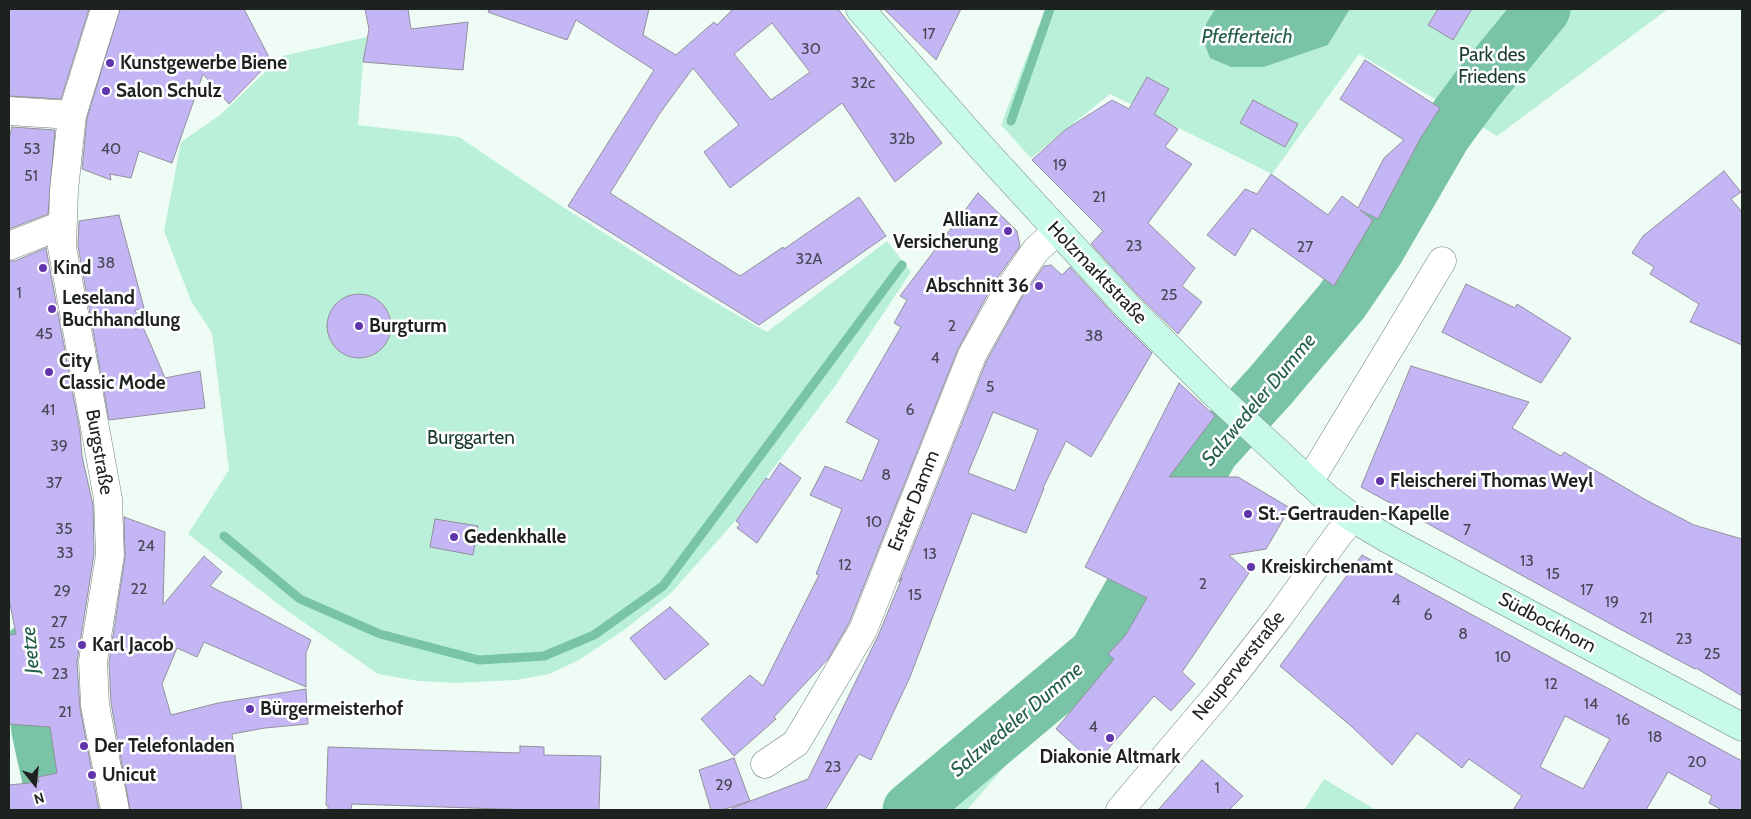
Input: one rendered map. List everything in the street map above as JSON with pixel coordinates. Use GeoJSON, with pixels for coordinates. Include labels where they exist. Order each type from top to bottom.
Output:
{"type":"FeatureCollection","features":[{"type":"Feature","properties":{"kind":"street","name":"Burgstraße"},"geometry":{"type":"LineString","coordinates":[[105,9],[72,115],[64,190],[62,247],[108,499],[110,555],[93,661],[96,705],[115,810]]}},
{"type":"Feature","properties":{"kind":"street","name":"Holzmarktstraße"},"geometry":{"type":"LineString","coordinates":[[860,9],[982,148],[1126,304],[1228,406],[1309,482],[1353,518]]}},
{"type":"Feature","properties":{"kind":"street"},"geometry":{"type":"LineString","coordinates":[[9,111],[72,115]]}},
{"type":"Feature","properties":{"kind":"street"},"geometry":{"type":"LineString","coordinates":[[9,246],[62,225]]}},
{"type":"Feature","properties":{"kind":"street","name":"Erster Damm"},"geometry":{"type":"LineString","coordinates":[[765,764],[796,743],[863,630],[972,354],[1009,289],[1036,250],[1057,231]]}},
{"type":"Feature","properties":{"kind":"street"},"geometry":{"type":"LineString","coordinates":[[1309,482],[1442,261]]}},
{"type":"Feature","properties":{"kind":"street","name":"Südbockhorn"},"geometry":{"type":"LineString","coordinates":[[1353,518],[1388,539],[1742,727]]}},
{"type":"Feature","properties":{"kind":"street","name":"Neuperverstraße"},"geometry":{"type":"LineString","coordinates":[[1120,810],[1225,686],[1353,518]]}},
{"type":"Feature","properties":{"kind":"green space","name":"Park des Friedens"},"geometry":{"type":"Polygon","coordinates":[[[1045,9],[1215,9],[1206,24],[1231,67],[1264,67],[1328,45],[1350,9],[1668,9],[1497,136],[1359,54],[1272,174],[1110,94],[1031,158],[1001,125],[1045,9]]]}},
{"type":"Feature","properties":{"kind":"green space","name":"Burggarten"},"geometry":{"type":"Polygon","coordinates":[[[367,37],[358,125],[459,137],[560,205],[699,293],[767,332],[887,241],[911,272],[835,386],[736,520],[671,593],[624,630],[579,660],[549,674],[516,680],[456,683],[418,681],[378,674],[282,607],[188,534],[229,470],[212,333],[191,301],[164,231],[181,142],[220,115],[282,56],[367,37]]]}},
{"type":"Feature","properties":{"kind":"green space"},"geometry":{"type":"Polygon","coordinates":[[[1019,703],[1044,721],[967,810],[893,810],[1006,718],[1019,703]]]}},
{"type":"Feature","properties":{"kind":"green space"},"geometry":{"type":"Polygon","coordinates":[[[1324,779],[1376,810],[1304,810],[1324,779]]]}},
{"type":"Feature","properties":{"kind":"water","name":"Pfefferteich"},"geometry":{"type":"Polygon","coordinates":[[[1215,9],[1350,9],[1328,45],[1264,67],[1231,67],[1210,58],[1205,45],[1206,24],[1215,9]]]}},
{"type":"Feature","properties":{"kind":"building"},"geometry":{"type":"Polygon","coordinates":[[[9,9],[89,9],[61,99],[9,96],[9,9]]]}},
{"type":"Feature","properties":{"kind":"building"},"geometry":{"type":"Polygon","coordinates":[[[120,9],[244,9],[271,61],[229,104],[203,74],[172,163],[139,151],[131,178],[110,174],[111,180],[82,169],[87,118],[120,9]]]}},
{"type":"Feature","properties":{"kind":"building"},"geometry":{"type":"Polygon","coordinates":[[[365,9],[408,9],[411,29],[468,22],[463,70],[363,62],[369,29],[365,9]]]}},
{"type":"Feature","properties":{"kind":"building"},"geometry":{"type":"Polygon","coordinates":[[[489,9],[649,9],[643,35],[676,55],[714,22],[717,25],[733,9],[838,9],[942,143],[895,182],[842,103],[730,188],[704,152],[739,125],[693,68],[660,113],[610,193],[740,276],[783,247],[784,249],[859,197],[886,236],[759,325],[568,206],[654,70],[576,20],[567,40],[488,12],[489,9]],[[772,23],[734,54],[771,100],[810,72],[772,23]]]}},
{"type":"Feature","properties":{"kind":"building"},"geometry":{"type":"Polygon","coordinates":[[[884,9],[961,9],[936,60],[884,9]]]}},
{"type":"Feature","properties":{"kind":"building"},"geometry":{"type":"Polygon","coordinates":[[[1438,9],[1472,9],[1453,40],[1428,25],[1438,9]]]}},
{"type":"Feature","properties":{"kind":"building"},"geometry":{"type":"Polygon","coordinates":[[[1365,60],[1440,108],[1420,139],[1378,219],[1360,210],[1373,220],[1334,286],[1252,228],[1235,256],[1207,235],[1245,189],[1257,194],[1271,174],[1328,215],[1342,196],[1358,208],[1384,158],[1404,140],[1340,99],[1365,60]]]}},
{"type":"Feature","properties":{"kind":"building"},"geometry":{"type":"Polygon","coordinates":[[[1147,77],[1169,89],[1154,114],[1178,129],[1165,147],[1192,164],[1148,223],[1195,268],[1182,286],[1202,302],[1178,334],[1137,294],[1091,244],[1103,231],[1032,160],[1065,130],[1112,100],[1129,109],[1147,77]]]}},
{"type":"Feature","properties":{"kind":"building"},"geometry":{"type":"Polygon","coordinates":[[[1253,100],[1298,124],[1285,147],[1240,123],[1253,100]]]}},
{"type":"Feature","properties":{"kind":"building"},"geometry":{"type":"Polygon","coordinates":[[[12,127],[55,130],[48,214],[9,229],[9,139],[12,127]]]}},
{"type":"Feature","properties":{"kind":"building"},"geometry":{"type":"Polygon","coordinates":[[[1724,171],[1741,192],[1731,199],[1742,212],[1742,345],[1690,322],[1699,304],[1650,274],[1654,267],[1632,253],[1643,236],[1724,171]]]}},
{"type":"Feature","properties":{"kind":"building"},"geometry":{"type":"Polygon","coordinates":[[[978,193],[1017,231],[1020,246],[995,281],[958,349],[849,623],[828,659],[774,717],[776,719],[734,756],[701,719],[750,675],[763,686],[819,575],[816,574],[842,509],[810,495],[825,466],[862,481],[879,440],[846,422],[901,327],[894,323],[907,300],[900,296],[978,193]]]}},
{"type":"Feature","properties":{"kind":"building"},"geometry":{"type":"Polygon","coordinates":[[[119,215],[144,308],[135,310],[165,378],[200,371],[205,408],[109,420],[78,246],[79,221],[119,215]]]}},
{"type":"Feature","properties":{"kind":"building"},"geometry":{"type":"Polygon","coordinates":[[[46,248],[80,432],[82,456],[93,505],[94,554],[77,662],[80,708],[99,810],[9,810],[9,785],[39,782],[38,777],[57,773],[50,727],[9,724],[9,635],[16,634],[9,599],[9,261],[15,261],[46,248]]]}},
{"type":"Feature","properties":{"kind":"building"},"geometry":{"type":"Polygon","coordinates":[[[1051,265],[1062,275],[1070,267],[1152,353],[1091,457],[1066,441],[1043,488],[1026,533],[972,513],[910,677],[871,760],[859,754],[825,810],[732,810],[732,808],[808,779],[878,636],[986,362],[1022,297],[1044,266],[1051,265]],[[993,412],[968,473],[1015,491],[1038,430],[993,412]]]}},
{"type":"Feature","properties":{"kind":"building"},"geometry":{"type":"Polygon","coordinates":[[[1466,284],[1515,308],[1517,304],[1571,338],[1541,383],[1442,332],[1466,284]]]}},
{"type":"Feature","properties":{"kind":"building","name":"Burgturm"},"geometry":{"type":"Polygon","coordinates":[[[353,294],[365,294],[382,303],[389,314],[391,326],[389,338],[382,349],[365,358],[353,358],[341,353],[332,344],[327,332],[327,320],[332,308],[341,299],[353,294]]]}},
{"type":"Feature","properties":{"kind":"building"},"geometry":{"type":"Polygon","coordinates":[[[1411,366],[1529,402],[1512,428],[1561,456],[1564,452],[1646,500],[1694,525],[1742,539],[1742,696],[1696,668],[1616,627],[1361,487],[1411,366]]]}},
{"type":"Feature","properties":{"kind":"building"},"geometry":{"type":"Polygon","coordinates":[[[1179,383],[1215,416],[1169,477],[1238,477],[1290,508],[1266,549],[1229,555],[1249,573],[1182,672],[1195,684],[1171,711],[1154,696],[1095,764],[1056,729],[1114,659],[1108,654],[1125,636],[1147,598],[1085,567],[1179,383]]]}},
{"type":"Feature","properties":{"kind":"building"},"geometry":{"type":"Polygon","coordinates":[[[780,463],[801,478],[757,543],[737,528],[740,524],[736,521],[766,478],[769,480],[780,463]]]}},
{"type":"Feature","properties":{"kind":"building"},"geometry":{"type":"Polygon","coordinates":[[[124,517],[165,532],[163,605],[204,556],[222,572],[210,586],[311,640],[306,653],[306,687],[204,642],[197,657],[177,648],[162,684],[171,715],[218,703],[306,689],[308,724],[265,728],[232,734],[242,810],[130,810],[111,703],[109,662],[125,557],[124,517]]]}},
{"type":"Feature","properties":{"kind":"building","name":"Gedenkhalle"},"geometry":{"type":"Polygon","coordinates":[[[435,519],[478,526],[473,555],[430,547],[435,519]]]}},
{"type":"Feature","properties":{"kind":"building"},"geometry":{"type":"Polygon","coordinates":[[[1362,555],[1742,761],[1742,810],[1722,810],[1709,803],[1712,796],[1668,772],[1646,810],[1513,810],[1522,796],[1469,759],[1462,768],[1417,733],[1392,765],[1351,726],[1280,666],[1362,555]],[[1565,716],[1540,767],[1583,789],[1610,739],[1565,716]]]}},
{"type":"Feature","properties":{"kind":"building"},"geometry":{"type":"Polygon","coordinates":[[[670,607],[709,644],[665,680],[630,638],[670,607]]]}},
{"type":"Feature","properties":{"kind":"building"},"geometry":{"type":"Polygon","coordinates":[[[520,746],[544,747],[544,755],[601,756],[599,810],[531,810],[352,804],[351,810],[328,810],[326,805],[328,747],[520,753],[520,746]]]}},
{"type":"Feature","properties":{"kind":"building"},"geometry":{"type":"Polygon","coordinates":[[[734,758],[750,801],[722,810],[711,810],[699,770],[734,758]]]}},
{"type":"Feature","properties":{"kind":"building"},"geometry":{"type":"Polygon","coordinates":[[[1202,760],[1243,796],[1229,810],[1158,810],[1202,760]]]}},
{"type":"Feature","properties":{"kind":"waterway"},"geometry":{"type":"LineString","coordinates":[[1011,121],[1050,9]]}},
{"type":"Feature","properties":{"kind":"waterway","name":"Salzwedeler Dumme"},"geometry":{"type":"LineString","coordinates":[[910,810],[1096,654],[1212,450],[1271,385],[1342,301],[1378,248],[1444,134],[1478,88],[1543,9]]}},
{"type":"Feature","properties":{"kind":"waterway"},"geometry":{"type":"LineString","coordinates":[[224,536],[300,599],[380,634],[479,660],[544,656],[594,635],[663,586],[902,265]]}},
{"type":"Feature","properties":{"kind":"waterway","name":"Jeetze"},"geometry":{"type":"LineString","coordinates":[[30,650],[39,731],[52,790],[54,810]]}},
{"type":"Feature","properties":{"kind":"place","name":"Kunstgewerbe Biene"},"geometry":{"type":"Point","coordinates":[110,63]}},
{"type":"Feature","properties":{"kind":"place","name":"Salon Schulz"},"geometry":{"type":"Point","coordinates":[106,91]}},
{"type":"Feature","properties":{"kind":"place","name":"Allianz Versicherung"},"geometry":{"type":"Point","coordinates":[1008,231]}},
{"type":"Feature","properties":{"kind":"place","name":"Kind"},"geometry":{"type":"Point","coordinates":[43,268]}},
{"type":"Feature","properties":{"kind":"place","name":"Abschnitt 36"},"geometry":{"type":"Point","coordinates":[1039,286]}},
{"type":"Feature","properties":{"kind":"place","name":"Leseland Buchhandlung"},"geometry":{"type":"Point","coordinates":[52,309]}},
{"type":"Feature","properties":{"kind":"place","name":"Burgturm"},"geometry":{"type":"Point","coordinates":[359,326]}},
{"type":"Feature","properties":{"kind":"place","name":"City Classic Mode"},"geometry":{"type":"Point","coordinates":[49,372]}},
{"type":"Feature","properties":{"kind":"place","name":"Fleischerei Thomas Weyl"},"geometry":{"type":"Point","coordinates":[1380,481]}},
{"type":"Feature","properties":{"kind":"place","name":"St.-Gertrauden-Kapelle"},"geometry":{"type":"Point","coordinates":[1248,514]}},
{"type":"Feature","properties":{"kind":"place","name":"Gedenkhalle"},"geometry":{"type":"Point","coordinates":[454,537]}},
{"type":"Feature","properties":{"kind":"place","name":"Kreiskirchenamt"},"geometry":{"type":"Point","coordinates":[1251,567]}},
{"type":"Feature","properties":{"kind":"place","name":"Karl Jacob"},"geometry":{"type":"Point","coordinates":[82,645]}},
{"type":"Feature","properties":{"kind":"place","name":"Bürgermeisterhof"},"geometry":{"type":"Point","coordinates":[250,709]}},
{"type":"Feature","properties":{"kind":"place","name":"Diakonie Altmark"},"geometry":{"type":"Point","coordinates":[1110,738]}},
{"type":"Feature","properties":{"kind":"place","name":"Der Telefonladen"},"geometry":{"type":"Point","coordinates":[84,746]}},
{"type":"Feature","properties":{"kind":"place","name":"Unicut"},"geometry":{"type":"Point","coordinates":[92,775]}}]}
